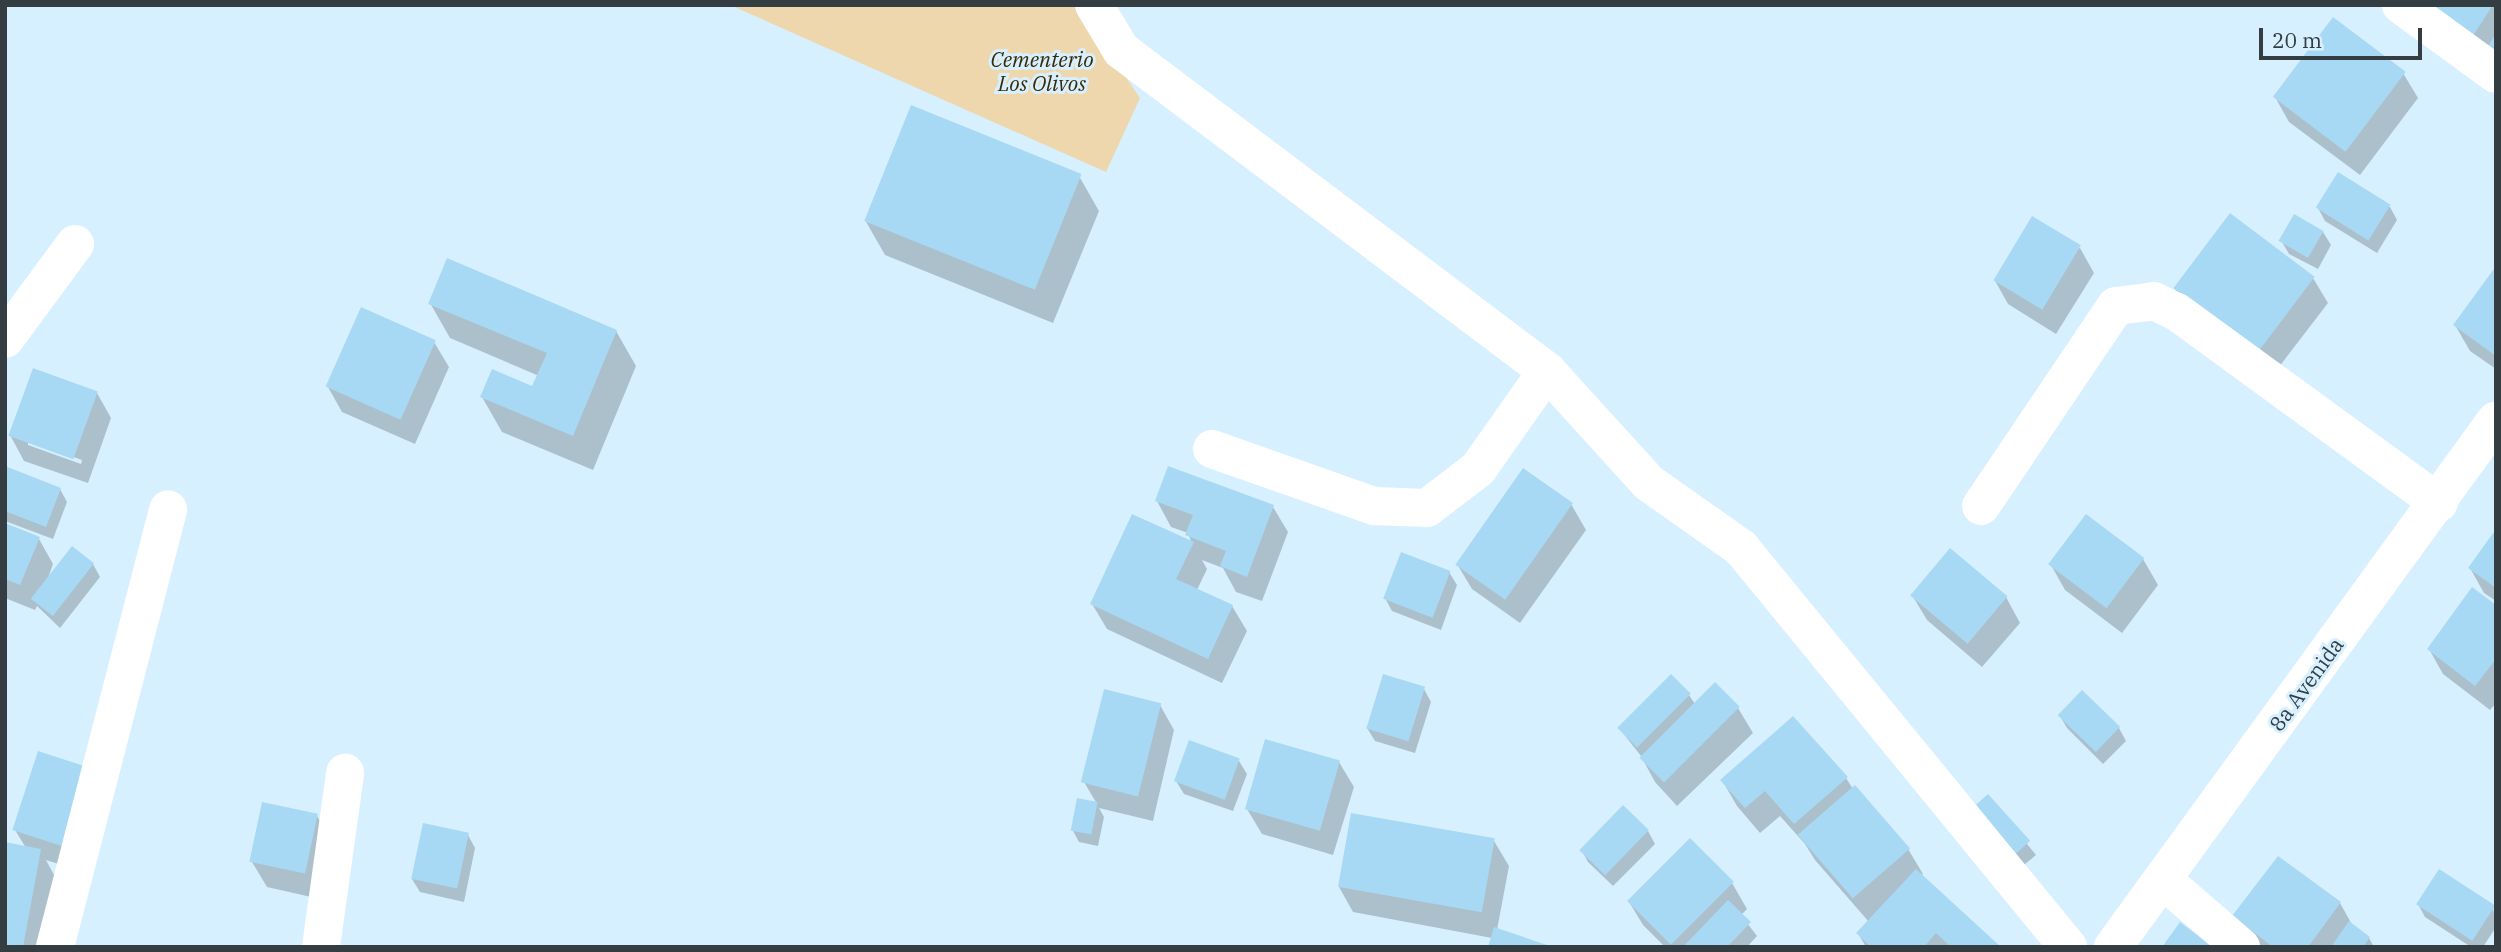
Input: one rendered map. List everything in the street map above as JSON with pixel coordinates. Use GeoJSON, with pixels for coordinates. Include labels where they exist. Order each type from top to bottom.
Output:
{"type":"FeatureCollection","features":[{"type":"Feature","properties":{"kind":"street"},"geometry":{"type":"LineString","coordinates":[[1094,5],[1121,50],[1547,371],[1649,483],[1741,548],[2068,947]]}},
{"type":"Feature","properties":{"kind":"street"},"geometry":{"type":"LineString","coordinates":[[2401,5],[2496,75]]}},
{"type":"Feature","properties":{"kind":"street"},"geometry":{"type":"LineString","coordinates":[[5,339],[75,244]]}},
{"type":"Feature","properties":{"kind":"street"},"geometry":{"type":"LineString","coordinates":[[1981,506],[2103,321],[2116,306],[2144,301],[2154,301],[2177,312],[2439,503]]}},
{"type":"Feature","properties":{"kind":"street"},"geometry":{"type":"LineString","coordinates":[[1212,449],[1374,506],[1427,508],[1478,469],[1547,371]]}},
{"type":"Feature","properties":{"kind":"street","name":"8a Avenida"},"geometry":{"type":"LineString","coordinates":[[2113,947],[2439,503],[2496,420]]}},
{"type":"Feature","properties":{"kind":"street"},"geometry":{"type":"LineString","coordinates":[[55,947],[168,509]]}},
{"type":"Feature","properties":{"kind":"street"},"geometry":{"type":"LineString","coordinates":[[321,947],[345,772]]}},
{"type":"Feature","properties":{"kind":"street"},"geometry":{"type":"LineString","coordinates":[[2163,880],[2241,947]]}},
{"type":"Feature","properties":{"kind":"green space","name":"Cementerio Los Olivos"},"geometry":{"type":"Polygon","coordinates":[[[730,5],[1077,5],[1140,98],[1106,172],[730,5]]]}},
{"type":"Feature","properties":{"kind":"building"},"geometry":{"type":"Polygon","coordinates":[[[2413,5],[2493,5],[2468,43],[2413,5]]]}},
{"type":"Feature","properties":{"kind":"building"},"geometry":{"type":"Polygon","coordinates":[[[2333,17],[2406,72],[2345,152],[2273,97],[2333,17]]]}},
{"type":"Feature","properties":{"kind":"building"},"geometry":{"type":"Polygon","coordinates":[[[2496,33],[2496,56],[2486,50],[2496,33]]]}},
{"type":"Feature","properties":{"kind":"building"},"geometry":{"type":"Polygon","coordinates":[[[911,105],[1082,174],[1035,290],[864,221],[911,105]]]}},
{"type":"Feature","properties":{"kind":"building"},"geometry":{"type":"Polygon","coordinates":[[[2338,172],[2391,205],[2368,240],[2316,208],[2338,172]]]}},
{"type":"Feature","properties":{"kind":"building"},"geometry":{"type":"Polygon","coordinates":[[[2230,213],[2315,277],[2258,352],[2173,288],[2230,213]]]}},
{"type":"Feature","properties":{"kind":"building"},"geometry":{"type":"Polygon","coordinates":[[[2294,214],[2323,231],[2308,258],[2278,241],[2294,214]]]}},
{"type":"Feature","properties":{"kind":"building"},"geometry":{"type":"Polygon","coordinates":[[[2032,216],[2081,245],[2042,310],[1993,280],[2032,216]]]}},
{"type":"Feature","properties":{"kind":"building"},"geometry":{"type":"Polygon","coordinates":[[[447,258],[617,330],[573,436],[480,397],[492,369],[532,386],[547,353],[428,304],[447,258]]]}},
{"type":"Feature","properties":{"kind":"building"},"geometry":{"type":"Polygon","coordinates":[[[2496,266],[2496,356],[2453,325],[2496,266]]]}},
{"type":"Feature","properties":{"kind":"building"},"geometry":{"type":"Polygon","coordinates":[[[361,307],[436,340],[401,420],[326,386],[361,307]]]}},
{"type":"Feature","properties":{"kind":"building"},"geometry":{"type":"Polygon","coordinates":[[[33,368],[98,392],[73,459],[8,436],[33,368]]]}},
{"type":"Feature","properties":{"kind":"building"},"geometry":{"type":"Polygon","coordinates":[[[5,466],[61,488],[46,527],[5,511],[5,466]]]}},
{"type":"Feature","properties":{"kind":"building"},"geometry":{"type":"Polygon","coordinates":[[[1168,466],[1274,505],[1247,577],[1220,566],[1226,551],[1185,535],[1193,515],[1155,501],[1168,466]]]}},
{"type":"Feature","properties":{"kind":"building"},"geometry":{"type":"Polygon","coordinates":[[[1523,468],[1573,503],[1505,600],[1455,565],[1523,468]]]}},
{"type":"Feature","properties":{"kind":"building"},"geometry":{"type":"Polygon","coordinates":[[[1132,514],[1194,542],[1176,579],[1233,605],[1208,659],[1090,604],[1132,514]]]}},
{"type":"Feature","properties":{"kind":"building"},"geometry":{"type":"Polygon","coordinates":[[[2086,514],[2144,558],[2106,608],[2048,564],[2086,514]]]}},
{"type":"Feature","properties":{"kind":"building"},"geometry":{"type":"Polygon","coordinates":[[[5,523],[40,537],[20,585],[5,579],[5,523]]]}},
{"type":"Feature","properties":{"kind":"building"},"geometry":{"type":"Polygon","coordinates":[[[2496,529],[2496,588],[2468,568],[2496,529]]]}},
{"type":"Feature","properties":{"kind":"building"},"geometry":{"type":"Polygon","coordinates":[[[72,546],[94,563],[53,616],[31,599],[72,546]]]}},
{"type":"Feature","properties":{"kind":"building"},"geometry":{"type":"Polygon","coordinates":[[[1950,548],[2007,596],[1968,644],[1910,595],[1950,548]]]}},
{"type":"Feature","properties":{"kind":"building"},"geometry":{"type":"Polygon","coordinates":[[[1401,552],[1450,571],[1433,618],[1383,599],[1401,552]]]}},
{"type":"Feature","properties":{"kind":"building"},"geometry":{"type":"Polygon","coordinates":[[[2472,587],[2496,605],[2496,659],[2475,686],[2427,649],[2472,587]]]}},
{"type":"Feature","properties":{"kind":"building"},"geometry":{"type":"Polygon","coordinates":[[[1383,674],[1425,687],[1408,741],[1366,729],[1383,674]]]}},
{"type":"Feature","properties":{"kind":"building"},"geometry":{"type":"Polygon","coordinates":[[[1671,674],[1691,694],[1637,748],[1617,728],[1671,674]]]}},
{"type":"Feature","properties":{"kind":"building"},"geometry":{"type":"Polygon","coordinates":[[[1715,682],[1740,707],[1664,782],[1639,758],[1715,682]]]}},
{"type":"Feature","properties":{"kind":"building"},"geometry":{"type":"Polygon","coordinates":[[[1104,689],[1161,703],[1138,796],[1081,782],[1104,689]]]}},
{"type":"Feature","properties":{"kind":"building"},"geometry":{"type":"Polygon","coordinates":[[[2082,690],[2120,727],[2096,752],[2058,715],[2082,690]]]}},
{"type":"Feature","properties":{"kind":"building"},"geometry":{"type":"Polygon","coordinates":[[[1793,716],[1848,777],[1794,824],[1765,791],[1745,808],[1720,780],[1793,716]]]}},
{"type":"Feature","properties":{"kind":"building"},"geometry":{"type":"Polygon","coordinates":[[[1265,739],[1340,760],[1320,831],[1245,809],[1265,739]]]}},
{"type":"Feature","properties":{"kind":"building"},"geometry":{"type":"Polygon","coordinates":[[[1189,740],[1240,758],[1225,800],[1174,781],[1189,740]]]}},
{"type":"Feature","properties":{"kind":"building"},"geometry":{"type":"Polygon","coordinates":[[[38,751],[91,768],[66,847],[12,830],[38,751]]]}},
{"type":"Feature","properties":{"kind":"building"},"geometry":{"type":"Polygon","coordinates":[[[1855,785],[1910,848],[1853,898],[1798,835],[1855,785]]]}},
{"type":"Feature","properties":{"kind":"building"},"geometry":{"type":"Polygon","coordinates":[[[1988,794],[2030,841],[2008,861],[1966,814],[1988,794]]]}},
{"type":"Feature","properties":{"kind":"building"},"geometry":{"type":"Polygon","coordinates":[[[1077,798],[1098,802],[1091,834],[1071,830],[1077,798]]]}},
{"type":"Feature","properties":{"kind":"building"},"geometry":{"type":"Polygon","coordinates":[[[262,802],[318,814],[305,874],[249,862],[262,802]]]}},
{"type":"Feature","properties":{"kind":"building"},"geometry":{"type":"Polygon","coordinates":[[[1623,805],[1649,830],[1605,875],[1579,850],[1623,805]]]}},
{"type":"Feature","properties":{"kind":"building"},"geometry":{"type":"Polygon","coordinates":[[[1351,813],[1495,838],[1482,912],[1338,887],[1351,813]]]}},
{"type":"Feature","properties":{"kind":"building"},"geometry":{"type":"Polygon","coordinates":[[[423,823],[469,833],[457,889],[411,879],[423,823]]]}},
{"type":"Feature","properties":{"kind":"building"},"geometry":{"type":"Polygon","coordinates":[[[1690,838],[1734,882],[1671,945],[1627,901],[1690,838]]]}},
{"type":"Feature","properties":{"kind":"building"},"geometry":{"type":"Polygon","coordinates":[[[5,842],[41,849],[23,947],[5,947],[5,842]]]}},
{"type":"Feature","properties":{"kind":"building"},"geometry":{"type":"Polygon","coordinates":[[[2278,856],[2341,902],[2308,947],[2273,947],[2232,916],[2278,856]]]}},
{"type":"Feature","properties":{"kind":"building"},"geometry":{"type":"Polygon","coordinates":[[[1916,869],[2001,947],[1951,947],[1936,933],[1924,947],[1871,947],[1856,933],[1916,869]]]}},
{"type":"Feature","properties":{"kind":"building"},"geometry":{"type":"Polygon","coordinates":[[[2439,869],[2495,905],[2472,941],[2416,904],[2439,869]]]}},
{"type":"Feature","properties":{"kind":"building"},"geometry":{"type":"Polygon","coordinates":[[[1728,900],[1751,922],[1727,947],[1683,947],[1728,900]]]}},
{"type":"Feature","properties":{"kind":"building"},"geometry":{"type":"Polygon","coordinates":[[[2349,921],[2370,937],[2363,947],[2331,947],[2349,921]]]}},
{"type":"Feature","properties":{"kind":"building"},"geometry":{"type":"Polygon","coordinates":[[[2180,922],[2213,947],[2162,947],[2180,922]]]}},
{"type":"Feature","properties":{"kind":"building"},"geometry":{"type":"Polygon","coordinates":[[[1494,927],[1550,946],[1550,947],[1488,947],[1494,927]]]}}]}
